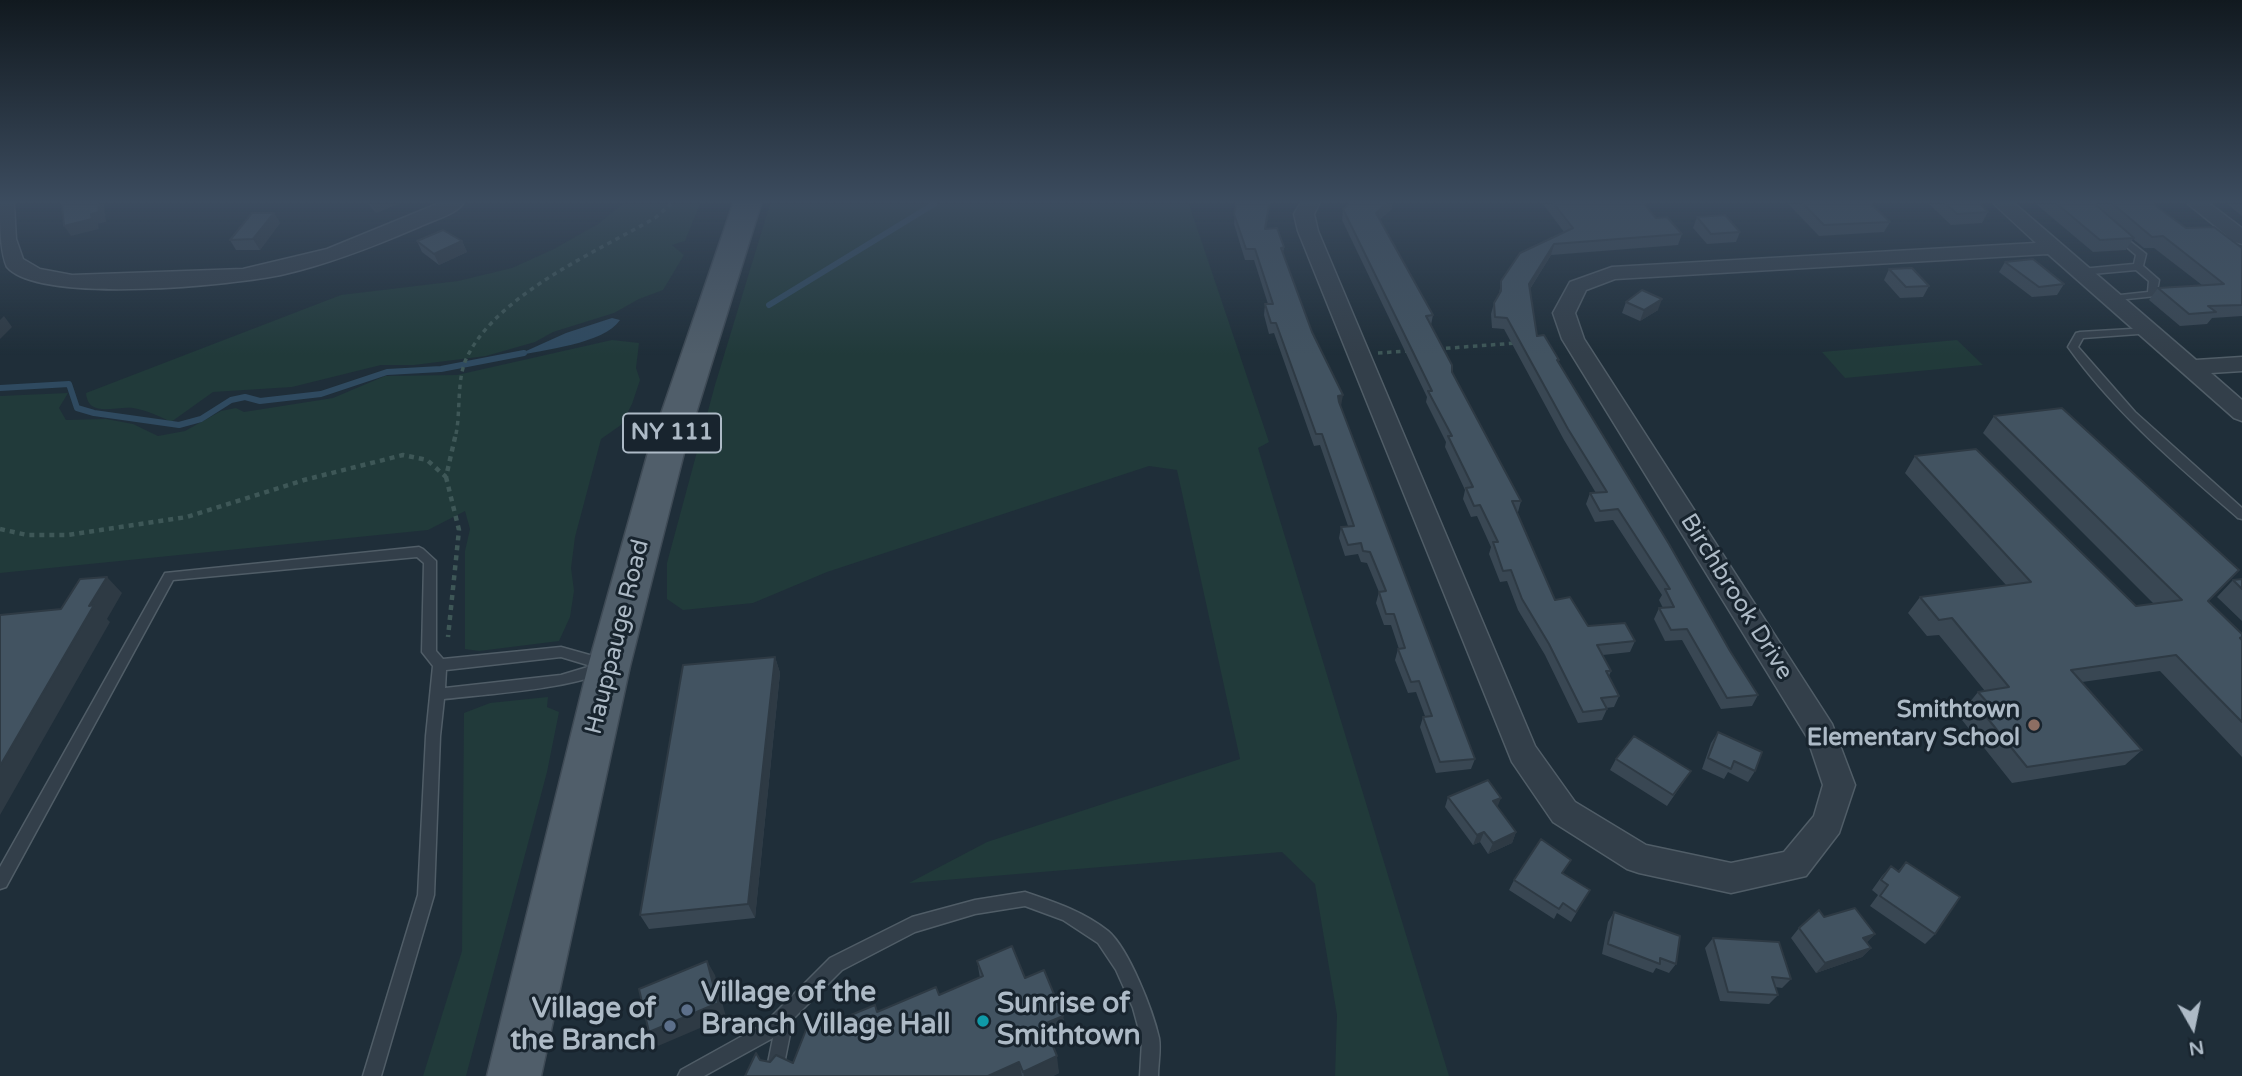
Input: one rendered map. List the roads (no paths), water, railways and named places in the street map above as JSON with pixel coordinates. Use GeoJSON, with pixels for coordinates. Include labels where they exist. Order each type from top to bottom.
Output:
{"type":"FeatureCollection","features":[{"type":"Feature","properties":{"kind":"main road","name":"Hauppauge Road"},"geometry":{"type":"LineString","coordinates":[[510,1073],[609,666],[667,449],[731,254]]}},
{"type":"Feature","properties":{"kind":"street"},"geometry":{"type":"LineString","coordinates":[[10,254],[20,268],[50,278],[102,282],[256,274],[334,254]]}},
{"type":"Feature","properties":{"kind":"street","name":"Birchbrook Drive"},"geometry":{"type":"LineString","coordinates":[[1318,254],[1523,753],[1564,812],[1639,858],[1731,878],[1794,864],[1829,823],[1839,785],[1821,733],[1573,339],[1564,313],[1577,286],[1612,273],[1943,254]]}},
{"type":"Feature","properties":{"kind":"street"},"geometry":{"type":"LineString","coordinates":[[2060,254],[2242,413]]}},
{"type":"Feature","properties":{"kind":"street"},"geometry":{"type":"LineString","coordinates":[[2190,368],[2242,364]]}},
{"type":"Feature","properties":{"kind":"lane"},"geometry":{"type":"LineString","coordinates":[[2138,267],[2141,254]]}},
{"type":"Feature","properties":{"kind":"lane"},"geometry":{"type":"LineString","coordinates":[[2081,272],[2138,267],[2154,281],[2153,293],[2111,299]]}},
{"type":"Feature","properties":{"kind":"lane"},"geometry":{"type":"LineString","coordinates":[[2148,331],[2080,335],[2073,347],[2095,377],[2166,449],[2242,516]]}},
{"type":"Feature","properties":{"kind":"lane"},"geometry":{"type":"LineString","coordinates":[[0,882],[169,576],[419,552],[430,561],[429,652],[440,665],[433,736],[426,895],[372,1076]]}},
{"type":"Feature","properties":{"kind":"lane"},"geometry":{"type":"LineString","coordinates":[[440,665],[561,652],[609,666]]}},
{"type":"Feature","properties":{"kind":"lane"},"geometry":{"type":"LineString","coordinates":[[439,694],[561,680],[609,666]]}},
{"type":"Feature","properties":{"kind":"lane"},"geometry":{"type":"LineString","coordinates":[[687,1076],[770,1030],[836,964],[912,925],[975,907],[1025,899],[1077,920],[1104,938],[1122,964],[1141,1007],[1151,1041],[1149,1076]]}},
{"type":"Feature","properties":{"kind":"lane"},"geometry":{"type":"LineString","coordinates":[[776,1068],[785,1015]]}},
{"type":"Feature","properties":{"kind":"water"},"geometry":{"type":"Polygon","coordinates":[[[612,318],[620,320],[601,335],[515,356],[566,333],[612,318]]]}},
{"type":"Feature","properties":{"kind":"waterway"},"geometry":{"type":"LineString","coordinates":[[769,305],[852,254]]}},
{"type":"Feature","properties":{"kind":"waterway"},"geometry":{"type":"LineString","coordinates":[[0,388],[69,384],[77,408],[94,413],[179,425],[201,419],[231,400],[245,397],[260,401],[321,394],[387,372],[441,369],[524,353]]}},
{"type":"Feature","properties":{"kind":"place","name":"Smithtown Elementary School"},"geometry":{"type":"Point","coordinates":[2034,725]}},
{"type":"Feature","properties":{"kind":"place","name":"Village of the Branch Village Hall"},"geometry":{"type":"Point","coordinates":[687,1010]}},
{"type":"Feature","properties":{"kind":"place","name":"Sunrise of Smithtown"},"geometry":{"type":"Point","coordinates":[983,1021]}},
{"type":"Feature","properties":{"kind":"place","name":"Village of the Branch"},"geometry":{"type":"Point","coordinates":[670,1026]}}]}
